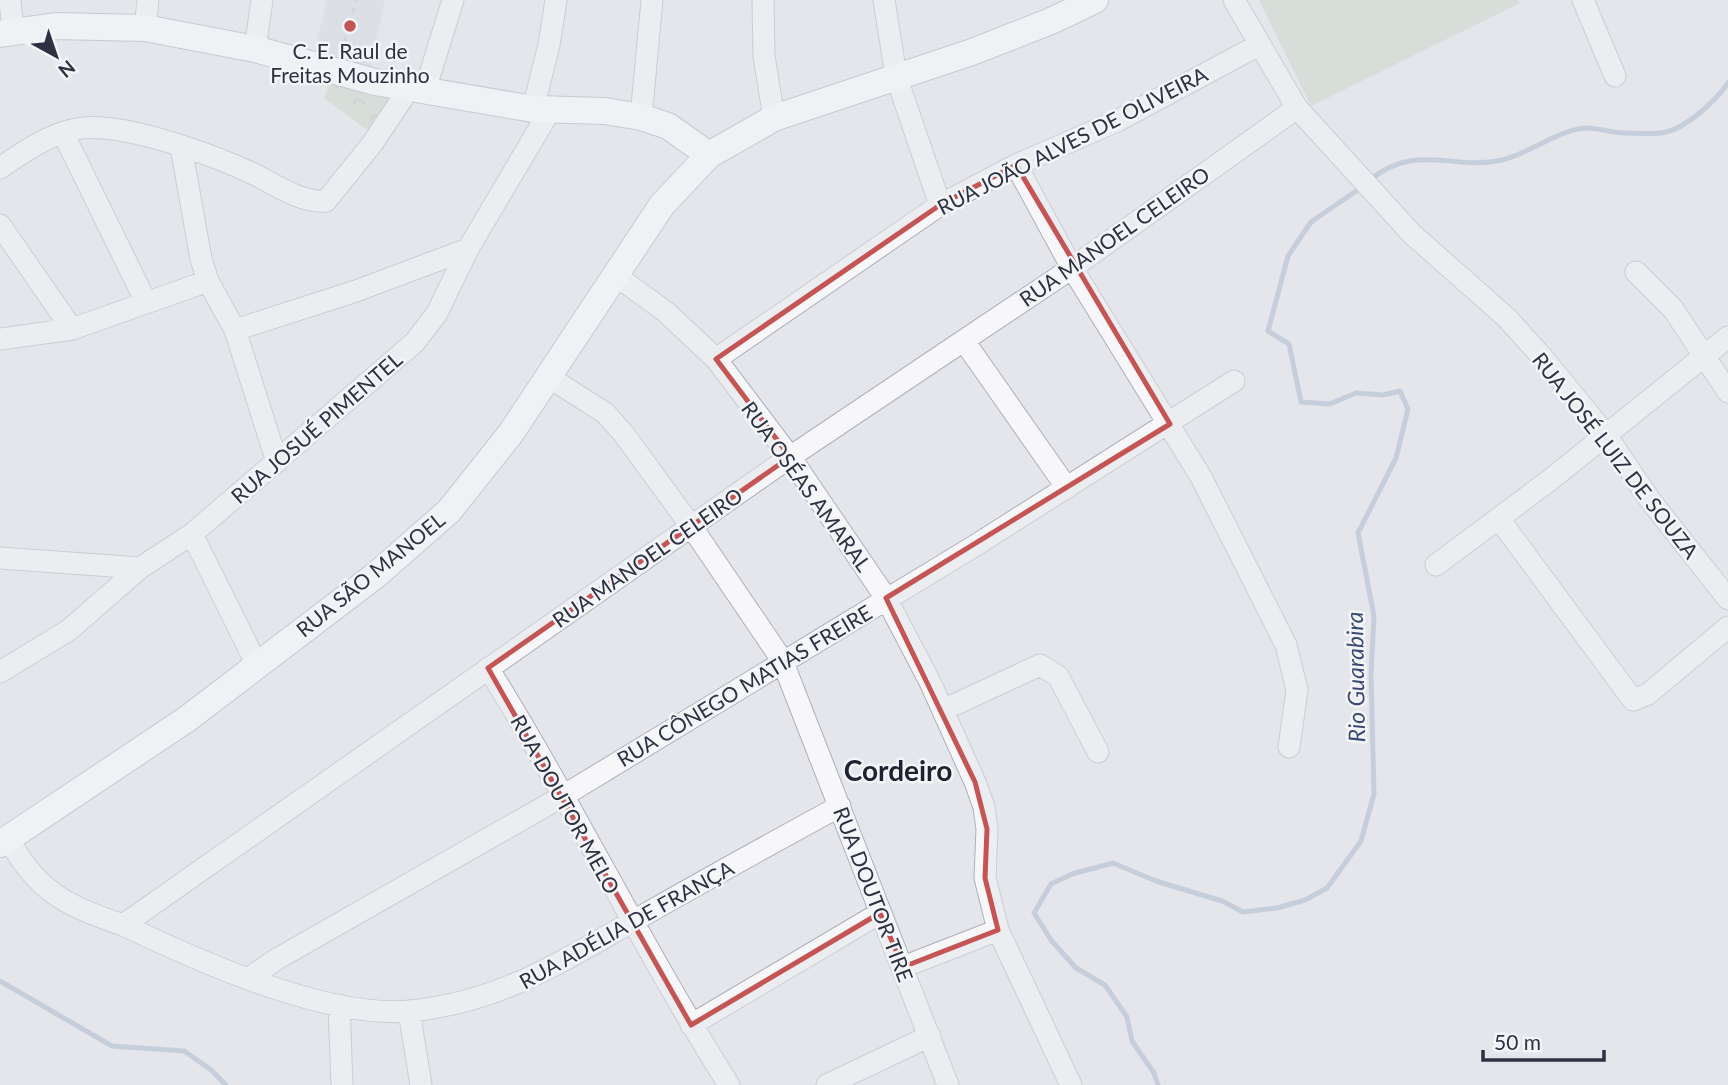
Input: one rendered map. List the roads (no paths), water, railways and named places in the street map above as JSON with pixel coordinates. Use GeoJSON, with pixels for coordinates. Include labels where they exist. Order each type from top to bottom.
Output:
{"type":"FeatureCollection","features":[{"type":"Feature","properties":{"kind":"main road","name":"RUA SÃO MANOEL"},"geometry":{"type":"LineString","coordinates":[[4,841],[122,764],[257,665],[376,575],[449,511],[511,433],[662,205],[709,155],[774,118],[1051,21],[1096,0]]}},
{"type":"Feature","properties":{"kind":"main road"},"geometry":{"type":"LineString","coordinates":[[6,33],[98,25],[145,28],[255,49],[337,74],[542,108],[641,117],[668,126],[709,155]]}},
{"type":"Feature","properties":{"kind":"street"},"geometry":{"type":"LineString","coordinates":[[6,33],[10,0]]}},
{"type":"Feature","properties":{"kind":"street"},"geometry":{"type":"LineString","coordinates":[[145,28],[148,0]]}},
{"type":"Feature","properties":{"kind":"street"},"geometry":{"type":"LineString","coordinates":[[255,49],[262,0]]}},
{"type":"Feature","properties":{"kind":"street"},"geometry":{"type":"LineString","coordinates":[[0,168],[63,133],[93,128],[209,153],[307,199],[326,201],[418,88],[453,0]]}},
{"type":"Feature","properties":{"kind":"street","name":"RUA JOSUÉ PIMENTEL"},"geometry":{"type":"LineString","coordinates":[[0,672],[69,630],[140,568],[192,534],[415,342],[437,313],[542,108],[556,0]]}},
{"type":"Feature","properties":{"kind":"street"},"geometry":{"type":"LineString","coordinates":[[641,117],[652,0]]}},
{"type":"Feature","properties":{"kind":"street"},"geometry":{"type":"LineString","coordinates":[[763,0],[764,56],[774,118]]}},
{"type":"Feature","properties":{"kind":"street"},"geometry":{"type":"LineString","coordinates":[[884,0],[897,76],[940,205]]}},
{"type":"Feature","properties":{"kind":"street","name":"RUA JOSÉ LUIZ DE SOUZA"},"geometry":{"type":"LineString","coordinates":[[1234,0],[1297,108],[1420,241],[1507,318],[1606,435],[1650,500],[1728,599]]}},
{"type":"Feature","properties":{"kind":"street"},"geometry":{"type":"LineString","coordinates":[[1583,0],[1615,76]]}},
{"type":"Feature","properties":{"kind":"street","name":"RUA JOÃO ALVES DE OLIVEIRA"},"geometry":{"type":"LineString","coordinates":[[716,359],[940,205],[1016,165],[1117,121],[1259,45]]}},
{"type":"Feature","properties":{"kind":"street","name":"RUA MANOEL CELEIRO"},"geometry":{"type":"LineString","coordinates":[[123,925],[790,457],[1072,268],[1297,108]]}},
{"type":"Feature","properties":{"kind":"street"},"geometry":{"type":"LineString","coordinates":[[63,133],[146,302]]}},
{"type":"Feature","properties":{"kind":"street"},"geometry":{"type":"LineString","coordinates":[[181,147],[189,201],[208,281],[235,330],[276,462]]}},
{"type":"Feature","properties":{"kind":"street"},"geometry":{"type":"LineString","coordinates":[[1016,165],[1072,268],[1170,424],[1236,541],[1286,645],[1297,690],[1289,747]]}},
{"type":"Feature","properties":{"kind":"street"},"geometry":{"type":"LineString","coordinates":[[0,225],[72,329]]}},
{"type":"Feature","properties":{"kind":"street"},"geometry":{"type":"LineString","coordinates":[[235,330],[356,291],[468,249]]}},
{"type":"Feature","properties":{"kind":"street"},"geometry":{"type":"LineString","coordinates":[[1636,272],[1673,309],[1728,392]]}},
{"type":"Feature","properties":{"kind":"street","name":"RUA OSÉAS AMARAL"},"geometry":{"type":"LineString","coordinates":[[615,275],[666,312],[716,359],[790,457],[886,598],[943,710],[984,807],[985,878],[998,930],[1071,1085]]}},
{"type":"Feature","properties":{"kind":"street"},"geometry":{"type":"LineString","coordinates":[[0,339],[72,329],[208,281]]}},
{"type":"Feature","properties":{"kind":"street"},"geometry":{"type":"LineString","coordinates":[[1436,565],[1499,519],[1728,337]]}},
{"type":"Feature","properties":{"kind":"street"},"geometry":{"type":"LineString","coordinates":[[964,341],[1067,488]]}},
{"type":"Feature","properties":{"kind":"street","name":"RUA DOUTOR TIRE"},"geometry":{"type":"LineString","coordinates":[[547,376],[605,413],[691,526],[782,660],[948,1085]]}},
{"type":"Feature","properties":{"kind":"street","name":"RUA CÔNEGO MATIAS FREIRE"},"geometry":{"type":"LineString","coordinates":[[249,978],[277,958],[563,796],[1067,488],[1234,381]]}},
{"type":"Feature","properties":{"kind":"street"},"geometry":{"type":"LineString","coordinates":[[1499,519],[1633,700],[1648,694],[1728,626]]}},
{"type":"Feature","properties":{"kind":"street"},"geometry":{"type":"LineString","coordinates":[[192,534],[257,665]]}},
{"type":"Feature","properties":{"kind":"street"},"geometry":{"type":"LineString","coordinates":[[0,558],[140,568]]}},
{"type":"Feature","properties":{"kind":"street"},"geometry":{"type":"LineString","coordinates":[[943,710],[1040,665],[1058,676],[1098,752]]}},
{"type":"Feature","properties":{"kind":"street","name":"RUA DOUTOR MELO"},"geometry":{"type":"LineString","coordinates":[[488,668],[691,1025],[729,1085]]}},
{"type":"Feature","properties":{"kind":"street","name":"RUA ADÉLIA DE FRANÇA"},"geometry":{"type":"LineString","coordinates":[[123,925],[249,978],[339,1005],[409,1011],[508,989],[536,977],[840,806]]}},
{"type":"Feature","properties":{"kind":"street"},"geometry":{"type":"LineString","coordinates":[[4,841],[42,887],[97,916],[123,925]]}},
{"type":"Feature","properties":{"kind":"street"},"geometry":{"type":"LineString","coordinates":[[691,1025],[880,913]]}},
{"type":"Feature","properties":{"kind":"street"},"geometry":{"type":"LineString","coordinates":[[903,967],[998,930]]}},
{"type":"Feature","properties":{"kind":"street"},"geometry":{"type":"LineString","coordinates":[[339,1005],[342,1085]]}},
{"type":"Feature","properties":{"kind":"street"},"geometry":{"type":"LineString","coordinates":[[409,1011],[421,1085]]}},
{"type":"Feature","properties":{"kind":"street"},"geometry":{"type":"LineString","coordinates":[[827,1085],[930,1037]]}},
{"type":"Feature","properties":{"kind":"waterway","name":"Rio Guarabira"},"geometry":{"type":"LineString","coordinates":[[1370,180],[1403,162],[1502,160],[1576,129],[1592,128],[1619,133],[1666,132],[1683,125],[1701,112],[1728,83]]}},
{"type":"Feature","properties":{"kind":"waterway","name":"Rio Guarabira"},"geometry":{"type":"LineString","coordinates":[[1158,1085],[1154,1073],[1132,1041],[1127,1017],[1105,985],[1076,968],[1051,940],[1034,913],[1051,884],[1072,874],[1113,863],[1156,881],[1222,901],[1243,912],[1277,908],[1305,900],[1327,888],[1361,841],[1374,794],[1371,674],[1374,616],[1358,533],[1396,458],[1408,409],[1400,391],[1383,395],[1356,393],[1330,404],[1301,402],[1289,344],[1268,331],[1288,256],[1311,222],[1362,187]]}},
{"type":"Feature","properties":{"kind":"waterway","name":"Rio Guarabira"},"geometry":{"type":"LineString","coordinates":[[0,981],[112,1046],[184,1051],[210,1069],[226,1085]]}},
{"type":"Feature","properties":{"kind":"place","name":"C. E. Raul de Freitas Mouzinho"},"geometry":{"type":"Point","coordinates":[350,26]}},
{"type":"Feature","properties":{"kind":"district","name":"Cordeiro"},"geometry":{"type":"Point","coordinates":[898,770]}}]}
